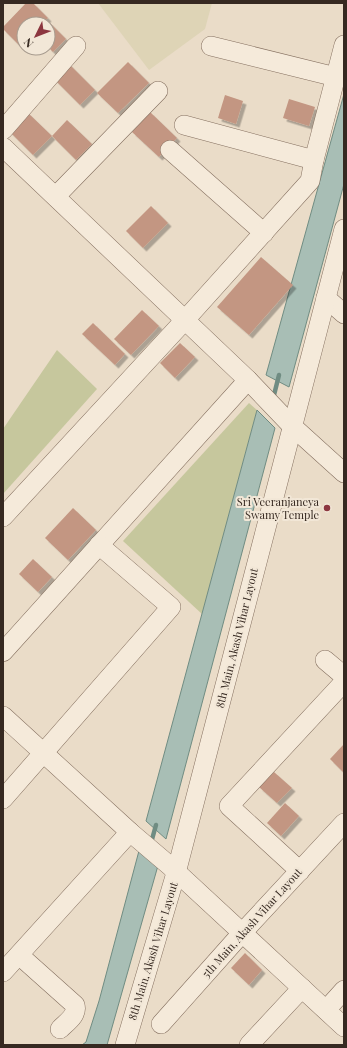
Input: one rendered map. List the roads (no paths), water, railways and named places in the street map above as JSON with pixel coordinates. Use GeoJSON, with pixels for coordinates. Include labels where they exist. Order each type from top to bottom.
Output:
{"type":"FeatureCollection","features":[{"type":"Feature","properties":{"kind":"street"},"geometry":{"type":"LineString","coordinates":[[3,517],[184,321],[310,181],[314,160],[344,45]]}},
{"type":"Feature","properties":{"kind":"street"},"geometry":{"type":"LineString","coordinates":[[3,130],[76,46]]}},
{"type":"Feature","properties":{"kind":"street"},"geometry":{"type":"LineString","coordinates":[[211,46],[336,77]]}},
{"type":"Feature","properties":{"kind":"street"},"geometry":{"type":"LineString","coordinates":[[56,196],[158,91]]}},
{"type":"Feature","properties":{"kind":"street"},"geometry":{"type":"LineString","coordinates":[[184,125],[314,160]]}},
{"type":"Feature","properties":{"kind":"street"},"geometry":{"type":"LineString","coordinates":[[3,147],[56,196],[184,321],[248,380],[289,424],[344,473]]}},
{"type":"Feature","properties":{"kind":"street"},"geometry":{"type":"LineString","coordinates":[[170,150],[264,233]]}},
{"type":"Feature","properties":{"kind":"street","name":"8th Main, Akash Vihar Layout"},"geometry":{"type":"LineString","coordinates":[[124,1045],[173,869],[289,424],[326,298],[344,229]]}},
{"type":"Feature","properties":{"kind":"street"},"geometry":{"type":"LineString","coordinates":[[326,298],[344,314]]}},
{"type":"Feature","properties":{"kind":"street"},"geometry":{"type":"LineString","coordinates":[[3,652],[248,380]]}},
{"type":"Feature","properties":{"kind":"street"},"geometry":{"type":"LineString","coordinates":[[3,799],[171,607],[99,545]]}},
{"type":"Feature","properties":{"kind":"street"},"geometry":{"type":"LineString","coordinates":[[326,660],[344,676]]}},
{"type":"Feature","properties":{"kind":"street"},"geometry":{"type":"LineString","coordinates":[[300,871],[229,806],[344,682]]}},
{"type":"Feature","properties":{"kind":"street"},"geometry":{"type":"LineString","coordinates":[[3,716],[130,832],[173,869],[344,1027]]}},
{"type":"Feature","properties":{"kind":"street","name":"5th Main, Akash Vihar Layout"},"geometry":{"type":"LineString","coordinates":[[161,1024],[242,933],[344,823]]}},
{"type":"Feature","properties":{"kind":"street"},"geometry":{"type":"LineString","coordinates":[[3,972],[130,832]]}},
{"type":"Feature","properties":{"kind":"street"},"geometry":{"type":"LineString","coordinates":[[19,955],[75,1005],[75,1014],[60,1029]]}},
{"type":"Feature","properties":{"kind":"street"},"geometry":{"type":"LineString","coordinates":[[249,1045],[302,988]]}},
{"type":"Feature","properties":{"kind":"street"},"geometry":{"type":"LineString","coordinates":[[326,1010],[344,990]]}},
{"type":"Feature","properties":{"kind":"waterway"},"geometry":{"type":"LineString","coordinates":[[273,399],[279,375]]}},
{"type":"Feature","properties":{"kind":"waterway"},"geometry":{"type":"LineString","coordinates":[[151,843],[156,825]]}},
{"type":"Feature","properties":{"kind":"place","name":"Sri Veeranjaneya Swamy Temple"},"geometry":{"type":"Point","coordinates":[327,508]}}]}
